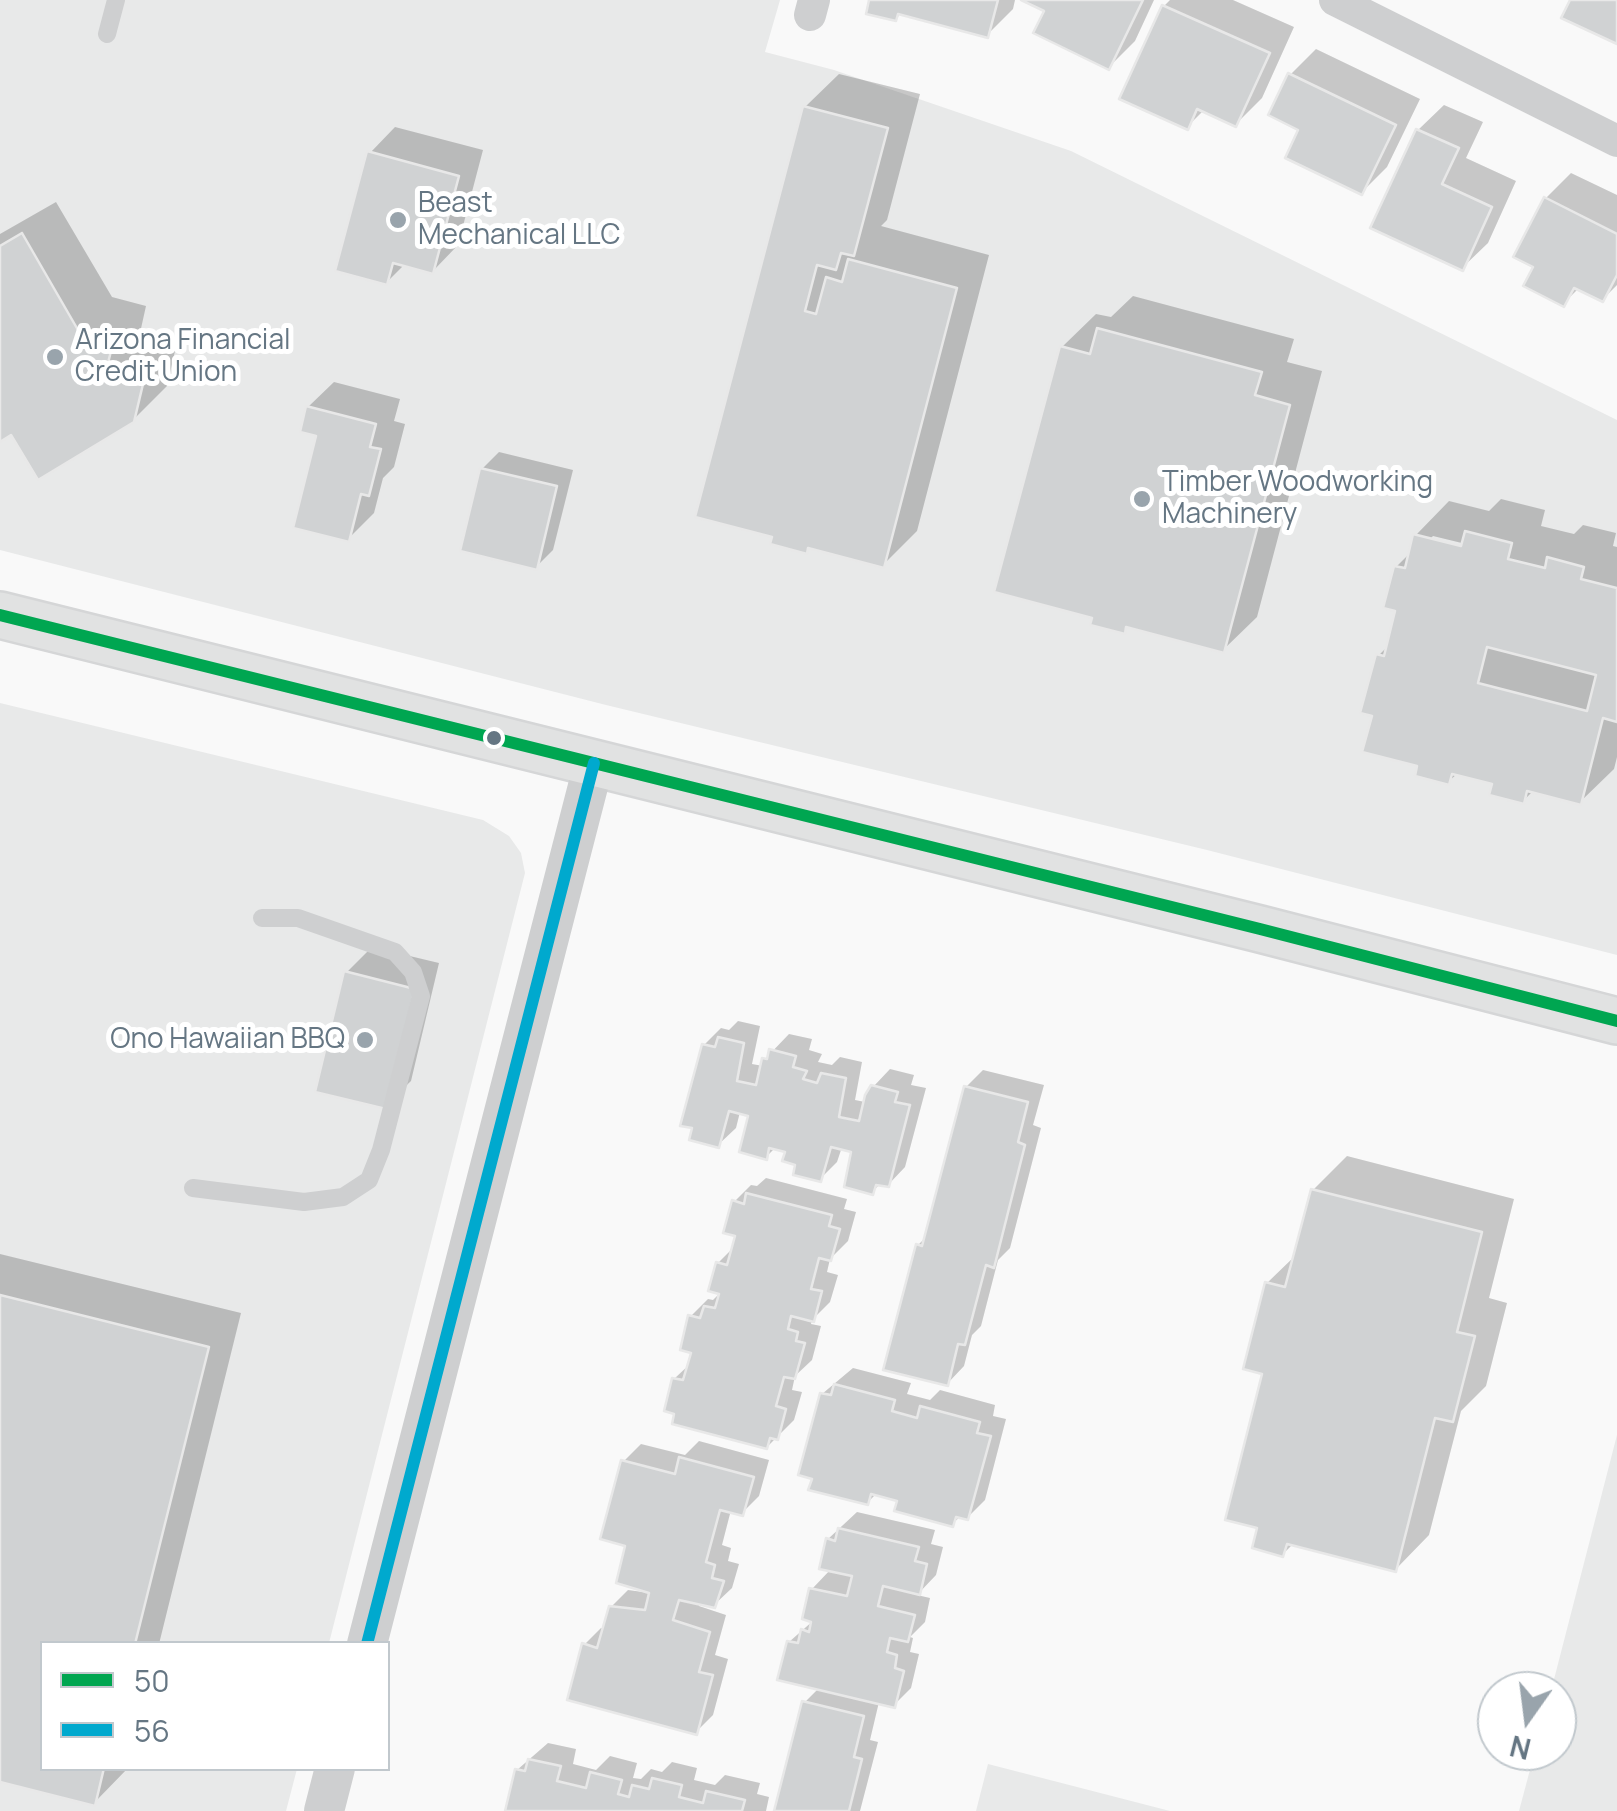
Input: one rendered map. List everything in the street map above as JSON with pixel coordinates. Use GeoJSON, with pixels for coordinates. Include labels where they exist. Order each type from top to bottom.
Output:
{"type":"FeatureCollection","features":[{"type":"Feature","properties":{"kind":"main road"},"geometry":{"type":"LineString","coordinates":[[0,614],[1617,1021]]}},
{"type":"Feature","properties":{"kind":"street"},"geometry":{"type":"LineString","coordinates":[[1335,0],[1617,141]]}},
{"type":"Feature","properties":{"kind":"street"},"geometry":{"type":"LineString","coordinates":[[368,1641],[594,763]]}},
{"type":"Feature","properties":{"kind":"street"},"geometry":{"type":"LineString","coordinates":[[324,1811],[334,1771]]}},
{"type":"Feature","properties":{"kind":"lane"},"geometry":{"type":"LineString","coordinates":[[108,34],[116,0]]}},
{"type":"Feature","properties":{"kind":"lane"},"geometry":{"type":"LineString","coordinates":[[193,1188],[304,1202],[342,1196],[369,1180],[381,1150],[421,996],[414,972],[394,952],[298,918],[262,918]]}},
{"type":"Feature","properties":{"kind":"shaded area"},"geometry":{"type":"Polygon","coordinates":[[[0,0],[780,0],[765,52],[834,70],[1071,151],[1617,420],[1617,955],[1207,850],[606,705],[0,550],[0,0]]]}},
{"type":"Feature","properties":{"kind":"shaded area"},"geometry":{"type":"Polygon","coordinates":[[[0,703],[483,820],[509,836],[521,853],[525,873],[330,1641],[40,1641],[40,1771],[296,1771],[286,1811],[0,1811],[0,703]]]}},
{"type":"Feature","properties":{"kind":"shaded area"},"geometry":{"type":"Polygon","coordinates":[[[1617,1435],[1617,1811],[1519,1811],[1530,1771],[1577,1771],[1577,1671],[1556,1671],[1617,1435]]]}},
{"type":"Feature","properties":{"kind":"shaded area"},"geometry":{"type":"Polygon","coordinates":[[[988,1764],[1170,1811],[976,1811],[988,1764]]]}},
{"type":"Feature","properties":{"kind":"building"},"geometry":{"type":"Polygon","coordinates":[[[869,0],[998,0],[988,38],[898,14],[896,21],[866,14],[869,0]]]}},
{"type":"Feature","properties":{"kind":"building"},"geometry":{"type":"Polygon","coordinates":[[[1021,0],[1143,0],[1109,70],[1033,33],[1044,11],[1021,0]]]}},
{"type":"Feature","properties":{"kind":"building"},"geometry":{"type":"Polygon","coordinates":[[[1570,0],[1617,0],[1617,44],[1561,18],[1570,0]]]}},
{"type":"Feature","properties":{"kind":"building"},"geometry":{"type":"Polygon","coordinates":[[[1162,5],[1270,53],[1236,127],[1197,109],[1188,130],[1119,99],[1162,5]]]}},
{"type":"Feature","properties":{"kind":"building"},"geometry":{"type":"Polygon","coordinates":[[[1288,73],[1396,125],[1362,195],[1285,158],[1298,130],[1268,115],[1288,73]]]}},
{"type":"Feature","properties":{"kind":"building"},"geometry":{"type":"Polygon","coordinates":[[[803,106],[888,128],[854,256],[841,253],[836,270],[817,265],[805,311],[816,314],[826,277],[842,282],[848,259],[957,288],[884,568],[808,548],[807,554],[770,544],[772,537],[695,517],[803,106]]]}},
{"type":"Feature","properties":{"kind":"building"},"geometry":{"type":"Polygon","coordinates":[[[1416,129],[1459,148],[1442,184],[1492,207],[1463,271],[1370,228],[1416,129]]]}},
{"type":"Feature","properties":{"kind":"building","name":"Beast Mechanical LLC"},"geometry":{"type":"Polygon","coordinates":[[[367,151],[459,176],[433,274],[393,263],[387,285],[335,271],[367,151]]]}},
{"type":"Feature","properties":{"kind":"building"},"geometry":{"type":"Polygon","coordinates":[[[1544,197],[1617,234],[1617,275],[1603,302],[1574,288],[1564,307],[1523,286],[1533,267],[1513,257],[1544,197]]]}},
{"type":"Feature","properties":{"kind":"building","name":"Arizona Financial Credit Union"},"geometry":{"type":"Polygon","coordinates":[[[22,233],[78,330],[114,339],[105,375],[143,384],[134,422],[38,480],[11,435],[0,442],[0,246],[22,233]]]}},
{"type":"Feature","properties":{"kind":"building","name":"Timber Woodworking Machinery"},"geometry":{"type":"Polygon","coordinates":[[[1097,328],[1262,372],[1255,395],[1290,405],[1224,653],[1126,627],[1125,634],[1090,625],[1092,618],[994,592],[1060,346],[1090,354],[1097,328]]]}},
{"type":"Feature","properties":{"kind":"building"},"geometry":{"type":"Polygon","coordinates":[[[306,406],[376,424],[370,447],[381,449],[369,496],[361,494],[349,542],[293,528],[316,436],[300,432],[306,406]]]}},
{"type":"Feature","properties":{"kind":"building"},"geometry":{"type":"Polygon","coordinates":[[[480,468],[557,486],[537,570],[460,551],[480,468]]]}},
{"type":"Feature","properties":{"kind":"building"},"geometry":{"type":"Polygon","coordinates":[[[1465,531],[1512,543],[1508,559],[1545,568],[1547,557],[1584,567],[1581,579],[1617,588],[1617,722],[1603,718],[1581,805],[1527,791],[1524,804],[1489,795],[1492,784],[1452,774],[1449,785],[1415,776],[1417,766],[1362,752],[1372,716],[1360,713],[1376,654],[1384,656],[1395,611],[1383,608],[1394,566],[1405,568],[1413,534],[1461,546],[1465,531]],[[1487,647],[1478,683],[1587,711],[1596,675],[1487,647]]]}},
{"type":"Feature","properties":{"kind":"building","name":"Ono Hawaiian BBQ"},"geometry":{"type":"Polygon","coordinates":[[[344,971],[415,989],[386,1109],[315,1092],[344,971]]]}},
{"type":"Feature","properties":{"kind":"building"},"geometry":{"type":"Polygon","coordinates":[[[718,1037],[744,1043],[737,1081],[756,1085],[762,1058],[767,1059],[769,1049],[796,1056],[793,1067],[807,1071],[803,1079],[817,1083],[821,1073],[846,1078],[839,1117],[859,1121],[871,1085],[898,1092],[895,1102],[910,1105],[889,1187],[876,1185],[873,1195],[844,1187],[851,1152],[831,1147],[821,1182],[793,1175],[795,1165],[782,1161],[785,1152],[769,1148],[767,1160],[739,1152],[748,1116],[729,1111],[719,1148],[689,1140],[692,1128],[680,1126],[702,1044],[715,1047],[718,1037]]]}},
{"type":"Feature","properties":{"kind":"building"},"geometry":{"type":"Polygon","coordinates":[[[964,1086],[1028,1102],[1018,1142],[1025,1145],[994,1268],[986,1265],[965,1345],[958,1344],[948,1386],[883,1370],[916,1244],[922,1246],[964,1086]]]}},
{"type":"Feature","properties":{"kind":"building"},"geometry":{"type":"Polygon","coordinates":[[[1311,1189],[1482,1232],[1457,1332],[1475,1336],[1453,1422],[1435,1418],[1396,1572],[1287,1544],[1283,1557],[1252,1548],[1257,1528],[1225,1520],[1262,1374],[1243,1369],[1265,1282],[1285,1287],[1311,1189]]]}},
{"type":"Feature","properties":{"kind":"building"},"geometry":{"type":"Polygon","coordinates":[[[746,1193],[832,1215],[829,1226],[840,1229],[831,1261],[819,1258],[811,1289],[822,1291],[814,1322],[791,1316],[788,1329],[798,1332],[796,1341],[805,1343],[795,1379],[784,1377],[776,1406],[786,1409],[778,1440],[770,1438],[767,1449],[672,1424],[674,1414],[664,1411],[672,1378],[683,1380],[691,1353],[680,1350],[688,1315],[700,1318],[704,1306],[715,1308],[719,1294],[708,1291],[716,1262],[727,1265],[735,1236],[723,1233],[732,1200],[744,1204],[746,1193]]]}},
{"type":"Feature","properties":{"kind":"building"},"geometry":{"type":"Polygon","coordinates":[[[0,1295],[209,1347],[136,1641],[40,1641],[40,1771],[103,1771],[95,1806],[0,1782],[0,1295]]]}},
{"type":"Feature","properties":{"kind":"building"},"geometry":{"type":"Polygon","coordinates":[[[834,1384],[895,1400],[892,1411],[917,1418],[920,1406],[980,1422],[977,1433],[991,1436],[968,1520],[956,1517],[953,1527],[894,1511],[897,1501],[871,1494],[868,1505],[808,1490],[812,1479],[798,1475],[820,1393],[831,1395],[834,1384]]]}},
{"type":"Feature","properties":{"kind":"building"},"geometry":{"type":"Polygon","coordinates":[[[679,1457],[754,1477],[743,1516],[720,1510],[706,1562],[715,1565],[712,1578],[724,1581],[715,1608],[679,1600],[673,1620],[710,1632],[699,1672],[713,1675],[697,1735],[567,1700],[582,1643],[597,1648],[609,1606],[645,1610],[649,1593],[616,1583],[625,1546],[600,1539],[621,1460],[675,1474],[679,1457]]]}},
{"type":"Feature","properties":{"kind":"building"},"geometry":{"type":"Polygon","coordinates":[[[838,1528],[919,1547],[915,1561],[927,1564],[920,1595],[883,1586],[878,1606],[915,1615],[908,1642],[890,1638],[887,1652],[897,1655],[895,1668],[904,1671],[895,1708],[777,1680],[787,1641],[798,1643],[801,1629],[809,1632],[811,1622],[802,1619],[809,1588],[847,1596],[852,1576],[819,1569],[826,1538],[835,1541],[838,1528]]]}},
{"type":"Feature","properties":{"kind":"building"},"geometry":{"type":"Polygon","coordinates":[[[802,1701],[864,1716],[854,1757],[862,1759],[849,1811],[774,1811],[802,1701]]]}},
{"type":"Feature","properties":{"kind":"building"},"geometry":{"type":"Polygon","coordinates":[[[528,1759],[561,1766],[557,1781],[586,1788],[590,1772],[622,1780],[618,1794],[629,1797],[632,1785],[649,1789],[652,1778],[682,1785],[679,1797],[703,1803],[706,1791],[745,1800],[742,1811],[505,1811],[515,1769],[525,1771],[528,1759]]]}},
{"type":"Feature","properties":{"kind":"transit line","name":"50"},"geometry":{"type":"LineString","coordinates":[[0,615],[1617,1021]]}},
{"type":"Feature","properties":{"kind":"transit line","name":"56"},"geometry":{"type":"LineString","coordinates":[[368,1641],[594,763]]}},
{"type":"Feature","properties":{"kind":"place","name":"Beast Mechanical LLC"},"geometry":{"type":"Point","coordinates":[398,220]}},
{"type":"Feature","properties":{"kind":"place","name":"Arizona Financial Credit Union"},"geometry":{"type":"Point","coordinates":[55,357]}},
{"type":"Feature","properties":{"kind":"place","name":"Timber Woodworking Machinery"},"geometry":{"type":"Point","coordinates":[1142,499]}},
{"type":"Feature","properties":{"kind":"place","name":"Ono Hawaiian BBQ"},"geometry":{"type":"Point","coordinates":[365,1040]}}]}
